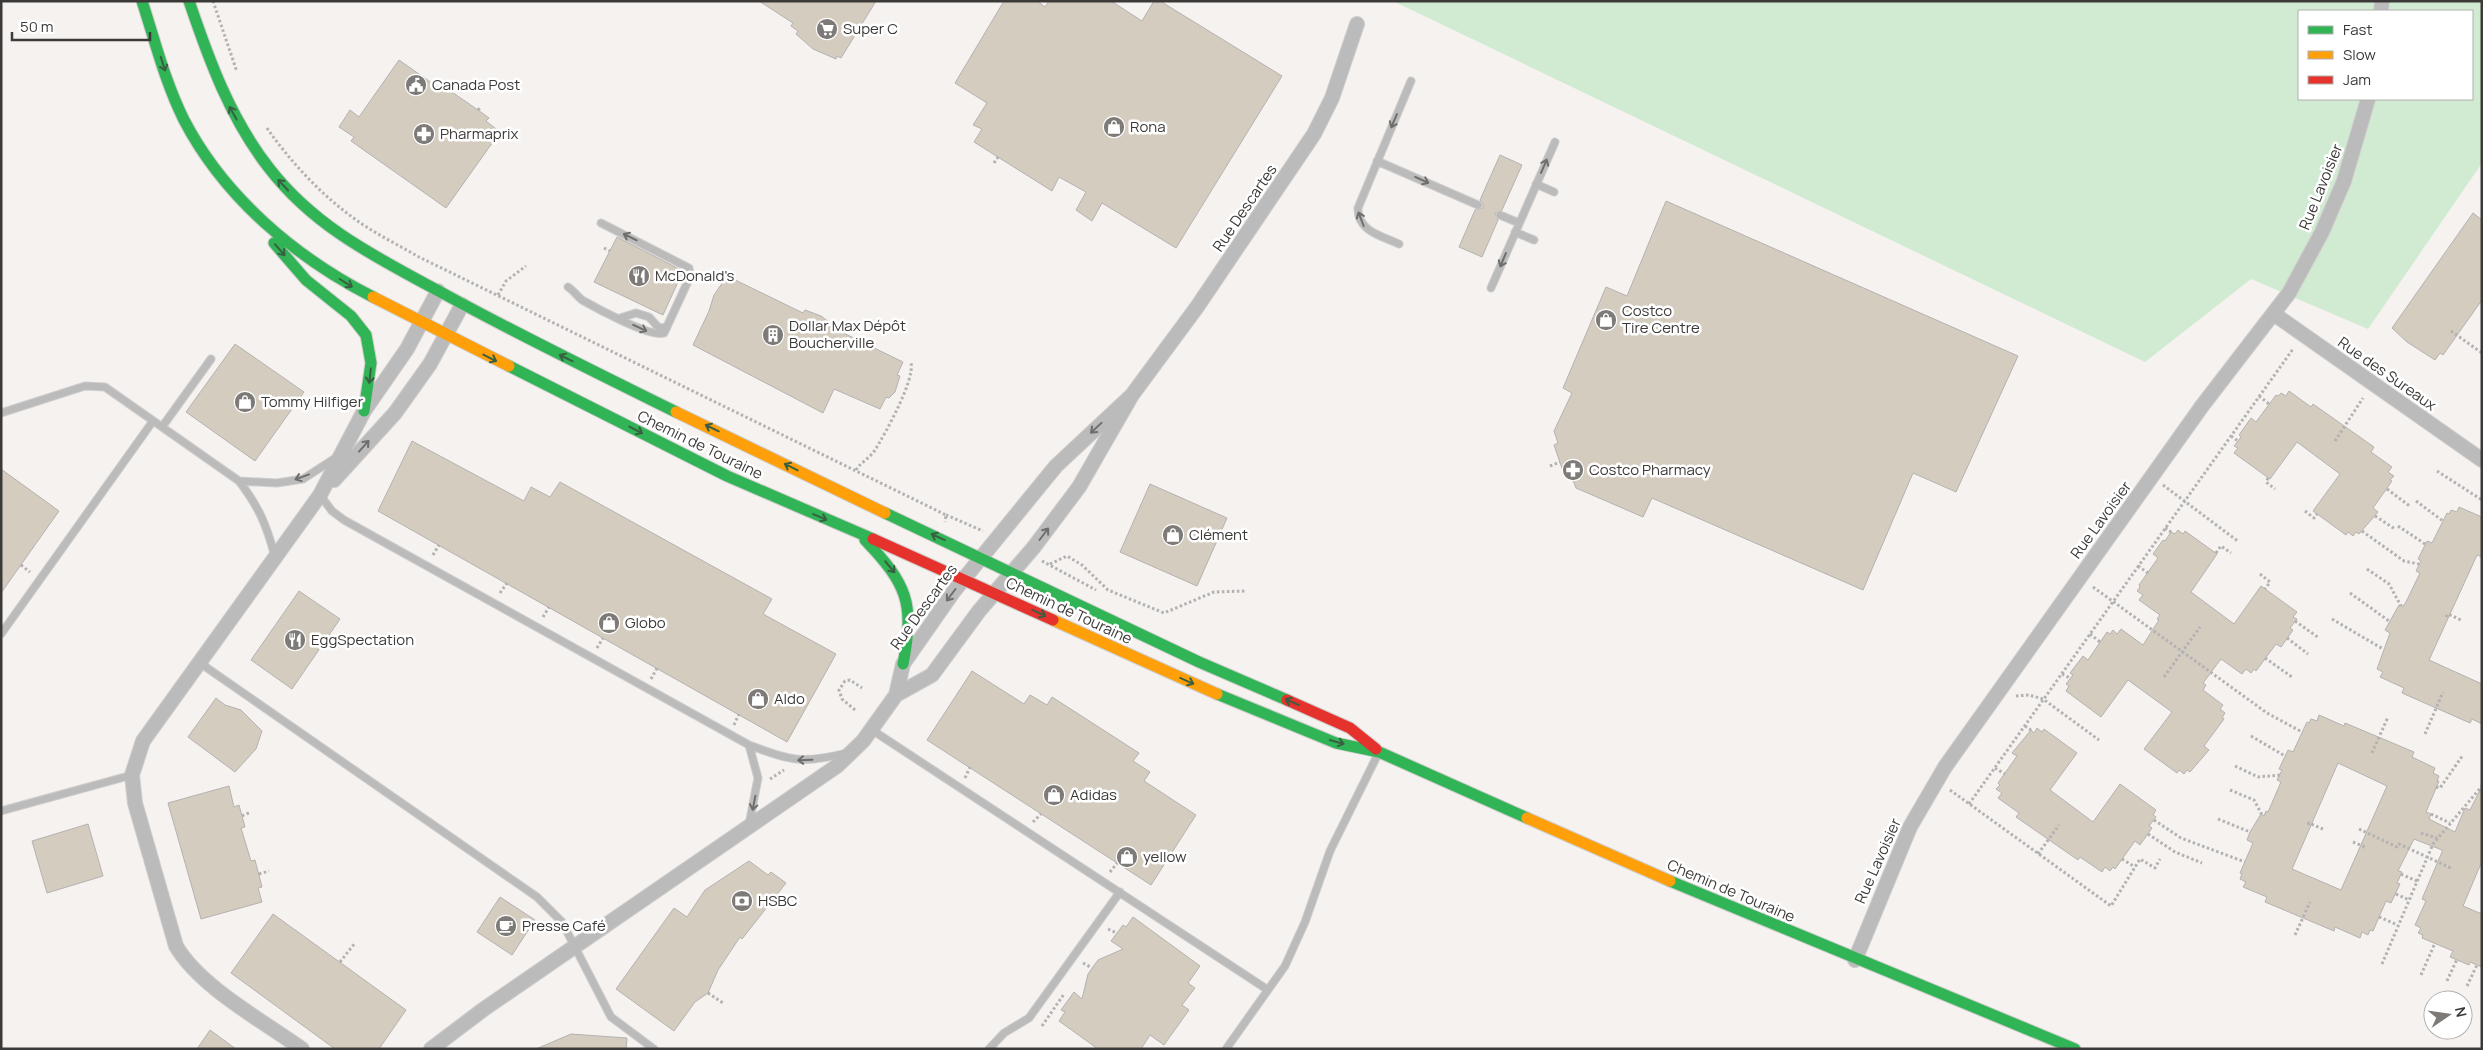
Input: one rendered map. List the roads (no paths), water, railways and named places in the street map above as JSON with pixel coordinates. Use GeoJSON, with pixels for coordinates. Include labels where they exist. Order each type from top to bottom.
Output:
{"type":"FeatureCollection","features":[{"type":"Feature","properties":{"kind":"street","name":"Chemin de Touraine"},"geometry":{"type":"LineString","coordinates":[[142,1],[171,89],[185,121],[229,184],[261,218],[313,262],[354,288],[727,476],[994,593],[1190,683],[1336,743],[1379,752],[1721,904],[2075,1049]]}},
{"type":"Feature","properties":{"kind":"street","name":"Chemin de Touraine"},"geometry":{"type":"LineString","coordinates":[[189,1],[220,88],[248,139],[270,169],[299,201],[338,234],[512,332],[821,482],[1200,662],[1350,728],[1379,752]]}},
{"type":"Feature","properties":{"kind":"street","name":"Rue Descartes"},"geometry":{"type":"LineString","coordinates":[[896,695],[932,675],[994,593],[1013,572],[1079,487],[1132,395],[1197,307],[1314,134],[1332,98],[1357,24]]}},
{"type":"Feature","properties":{"kind":"street","name":"Rue Lavoisier"},"geometry":{"type":"LineString","coordinates":[[1855,960],[1910,827],[1945,767],[2202,406],[2274,314],[2300,274],[2334,207],[2353,154],[2368,100]]}},
{"type":"Feature","properties":{"kind":"street"},"geometry":{"type":"LineString","coordinates":[[229,184],[265,233],[304,277],[354,319],[366,335],[371,355],[370,376],[364,410]]}},
{"type":"Feature","properties":{"kind":"street"},"geometry":{"type":"LineString","coordinates":[[320,495],[364,410],[407,349],[438,291]]}},
{"type":"Feature","properties":{"kind":"street"},"geometry":{"type":"LineString","coordinates":[[301,1048],[217,989],[184,960],[176,946],[137,812],[132,775],[143,741],[320,495],[395,412],[447,336],[462,305]]}},
{"type":"Feature","properties":{"kind":"street","name":"Rue des Sureaux"},"geometry":{"type":"LineString","coordinates":[[2274,314],[2482,460]]}},
{"type":"Feature","properties":{"kind":"street","name":"Rue Descartes"},"geometry":{"type":"LineString","coordinates":[[896,695],[903,664],[964,580],[1056,466],[1132,395]]}},
{"type":"Feature","properties":{"kind":"street"},"geometry":{"type":"LineString","coordinates":[[856,532],[893,570],[904,591],[910,625],[903,664]]}},
{"type":"Feature","properties":{"kind":"street"},"geometry":{"type":"LineString","coordinates":[[435,1046],[837,766],[872,730],[896,695]]}},
{"type":"Feature","properties":{"kind":"lane"},"geometry":{"type":"LineString","coordinates":[[1399,244],[1364,227],[1357,215],[1360,201],[1411,81]]}},
{"type":"Feature","properties":{"kind":"lane"},"geometry":{"type":"LineString","coordinates":[[1491,288],[1555,142]]}},
{"type":"Feature","properties":{"kind":"lane"},"geometry":{"type":"LineString","coordinates":[[1377,160],[1478,204]]}},
{"type":"Feature","properties":{"kind":"lane"},"geometry":{"type":"LineString","coordinates":[[1536,184],[1554,192]]}},
{"type":"Feature","properties":{"kind":"lane"},"geometry":{"type":"LineString","coordinates":[[1500,215],[1519,223]]}},
{"type":"Feature","properties":{"kind":"lane"},"geometry":{"type":"LineString","coordinates":[[568,287],[581,299],[652,334],[664,333],[690,278],[689,268],[602,223]]}},
{"type":"Feature","properties":{"kind":"lane"},"geometry":{"type":"LineString","coordinates":[[1515,232],[1534,240]]}},
{"type":"Feature","properties":{"kind":"lane"},"geometry":{"type":"LineString","coordinates":[[620,318],[636,313],[649,318],[659,328],[666,327]]}},
{"type":"Feature","properties":{"kind":"lane"},"geometry":{"type":"LineString","coordinates":[[162,427],[211,359]]}},
{"type":"Feature","properties":{"kind":"lane"},"geometry":{"type":"LineString","coordinates":[[1,413],[85,386],[96,385],[105,387],[239,481],[256,503],[266,523],[276,557]]}},
{"type":"Feature","properties":{"kind":"lane"},"geometry":{"type":"LineString","coordinates":[[1,634],[153,421]]}},
{"type":"Feature","properties":{"kind":"lane"},"geometry":{"type":"LineString","coordinates":[[239,481],[277,482],[303,479],[343,452]]}},
{"type":"Feature","properties":{"kind":"lane"},"geometry":{"type":"LineString","coordinates":[[320,495],[332,511],[344,520],[749,744],[796,760],[818,760],[852,752]]}},
{"type":"Feature","properties":{"kind":"lane"},"geometry":{"type":"LineString","coordinates":[[200,664],[537,897],[562,922],[610,1017],[654,1049]]}},
{"type":"Feature","properties":{"kind":"lane"},"geometry":{"type":"LineString","coordinates":[[872,730],[1268,990]]}},
{"type":"Feature","properties":{"kind":"lane"},"geometry":{"type":"LineString","coordinates":[[749,744],[758,778],[749,827]]}},
{"type":"Feature","properties":{"kind":"lane"},"geometry":{"type":"LineString","coordinates":[[1226,1049],[1286,966],[1305,922],[1330,851],[1379,752]]}},
{"type":"Feature","properties":{"kind":"lane"},"geometry":{"type":"LineString","coordinates":[[1,811],[132,775]]}},
{"type":"Feature","properties":{"kind":"lane"},"geometry":{"type":"LineString","coordinates":[[989,1049],[1004,1033],[1029,1018],[1120,892]]}},
{"type":"Feature","properties":{"kind":"place","name":"Super C"},"geometry":{"type":"Point","coordinates":[827,29]}},
{"type":"Feature","properties":{"kind":"place","name":"Canada Post"},"geometry":{"type":"Point","coordinates":[416,85]}},
{"type":"Feature","properties":{"kind":"place","name":"Rona"},"geometry":{"type":"Point","coordinates":[1114,127]}},
{"type":"Feature","properties":{"kind":"place","name":"Pharmaprix"},"geometry":{"type":"Point","coordinates":[424,134]}},
{"type":"Feature","properties":{"kind":"place","name":"McDonald's"},"geometry":{"type":"Point","coordinates":[639,276]}},
{"type":"Feature","properties":{"kind":"place","name":"Costco Tire Centre"},"geometry":{"type":"Point","coordinates":[1606,320]}},
{"type":"Feature","properties":{"kind":"place","name":"Dollar Max Dépôt Boucherville"},"geometry":{"type":"Point","coordinates":[773,335]}},
{"type":"Feature","properties":{"kind":"place","name":"Tommy Hilfiger"},"geometry":{"type":"Point","coordinates":[245,402]}},
{"type":"Feature","properties":{"kind":"place","name":"Costco Pharmacy"},"geometry":{"type":"Point","coordinates":[1573,470]}},
{"type":"Feature","properties":{"kind":"place","name":"Clément"},"geometry":{"type":"Point","coordinates":[1173,535]}},
{"type":"Feature","properties":{"kind":"place","name":"Globo"},"geometry":{"type":"Point","coordinates":[609,623]}},
{"type":"Feature","properties":{"kind":"place","name":"EggSpectation"},"geometry":{"type":"Point","coordinates":[295,640]}},
{"type":"Feature","properties":{"kind":"place","name":"Aldo"},"geometry":{"type":"Point","coordinates":[758,699]}},
{"type":"Feature","properties":{"kind":"place","name":"Adidas"},"geometry":{"type":"Point","coordinates":[1054,795]}},
{"type":"Feature","properties":{"kind":"place","name":"yellow"},"geometry":{"type":"Point","coordinates":[1127,857]}},
{"type":"Feature","properties":{"kind":"place","name":"HSBC"},"geometry":{"type":"Point","coordinates":[742,901]}},
{"type":"Feature","properties":{"kind":"place","name":"Presse Café"},"geometry":{"type":"Point","coordinates":[506,926]}}]}
